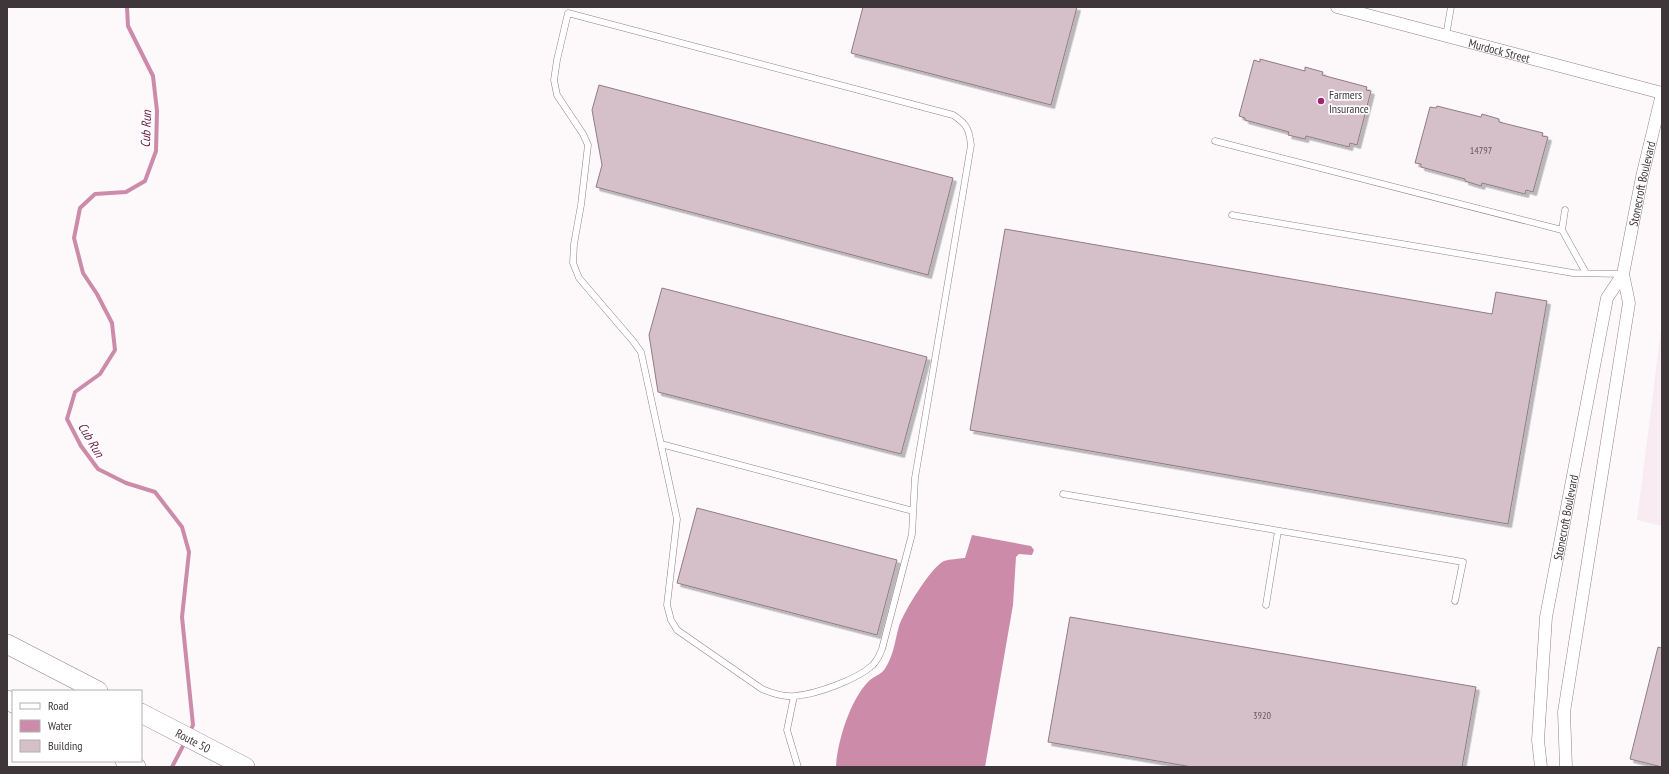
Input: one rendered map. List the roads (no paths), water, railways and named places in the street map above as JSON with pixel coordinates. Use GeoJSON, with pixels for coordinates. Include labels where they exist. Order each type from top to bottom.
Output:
{"type":"FeatureCollection","features":[{"type":"Feature","properties":{"kind":"highway"},"geometry":{"type":"LineString","coordinates":[[7,644],[96,690]]}},
{"type":"Feature","properties":{"kind":"highway","name":"Route 50"},"geometry":{"type":"LineString","coordinates":[[147,717],[237,763]]}},
{"type":"Feature","properties":{"kind":"street","name":"Murdock Street"},"geometry":{"type":"LineString","coordinates":[[1336,7],[1662,93]]}},
{"type":"Feature","properties":{"kind":"street","name":"Stonecroft Boulevard"},"geometry":{"type":"LineString","coordinates":[[1541,767],[1538,740],[1546,617],[1607,298],[1623,274],[1642,177],[1662,93]]}},
{"type":"Feature","properties":{"kind":"street","name":"Stonecroft Boulevard"},"geometry":{"type":"LineString","coordinates":[[1566,767],[1564,712],[1629,303],[1623,274]]}},
{"type":"Feature","properties":{"kind":"lane"},"geometry":{"type":"LineString","coordinates":[[1446,36],[1451,7]]}},
{"type":"Feature","properties":{"kind":"lane"},"geometry":{"type":"LineString","coordinates":[[568,13],[953,115],[963,121],[969,131],[970,144],[915,478],[913,511],[912,534],[882,649],[878,659],[865,671],[845,681],[825,690],[794,696],[768,692],[756,686],[677,630],[673,625],[667,605],[677,519],[641,352],[634,341],[579,278],[573,263],[574,244],[581,205],[588,145],[583,134],[557,95],[554,80],[568,13]]}},
{"type":"Feature","properties":{"kind":"lane"},"geometry":{"type":"LineString","coordinates":[[1215,141],[1562,230]]}},
{"type":"Feature","properties":{"kind":"lane"},"geometry":{"type":"LineString","coordinates":[[1565,210],[1562,230],[1586,273]]}},
{"type":"Feature","properties":{"kind":"lane"},"geometry":{"type":"LineString","coordinates":[[1232,215],[1573,273],[1623,274]]}},
{"type":"Feature","properties":{"kind":"lane"},"geometry":{"type":"LineString","coordinates":[[661,444],[913,511]]}},
{"type":"Feature","properties":{"kind":"lane"},"geometry":{"type":"LineString","coordinates":[[1063,494],[1463,562],[1455,601]]}},
{"type":"Feature","properties":{"kind":"lane"},"geometry":{"type":"LineString","coordinates":[[1266,605],[1278,531]]}},
{"type":"Feature","properties":{"kind":"lane"},"geometry":{"type":"LineString","coordinates":[[794,696],[787,730],[798,767]]}},
{"type":"Feature","properties":{"kind":"water"},"geometry":{"type":"Polygon","coordinates":[[[972,535],[1031,546],[1034,550],[1032,555],[1019,554],[1016,557],[1013,605],[985,767],[836,767],[839,746],[850,710],[861,690],[870,680],[884,670],[889,662],[899,626],[912,601],[938,565],[946,560],[965,558],[972,535]]]}},
{"type":"Feature","properties":{"kind":"waterway","name":"Cub Run"},"geometry":{"type":"LineString","coordinates":[[127,7],[128,26],[153,76],[157,111],[156,151],[145,181],[126,192],[95,194],[80,208],[74,238],[83,273],[97,294],[112,323],[115,350],[100,374],[75,392],[67,419],[81,446],[98,469],[126,483],[155,492],[182,527],[189,552],[182,617],[193,725],[190,732]]}},
{"type":"Feature","properties":{"kind":"waterway","name":"Cub Run"},"geometry":{"type":"LineString","coordinates":[[172,767],[185,742]]}},
{"type":"Feature","properties":{"kind":"place","name":"Farmers Insurance"},"geometry":{"type":"Point","coordinates":[1321,101]}}]}
